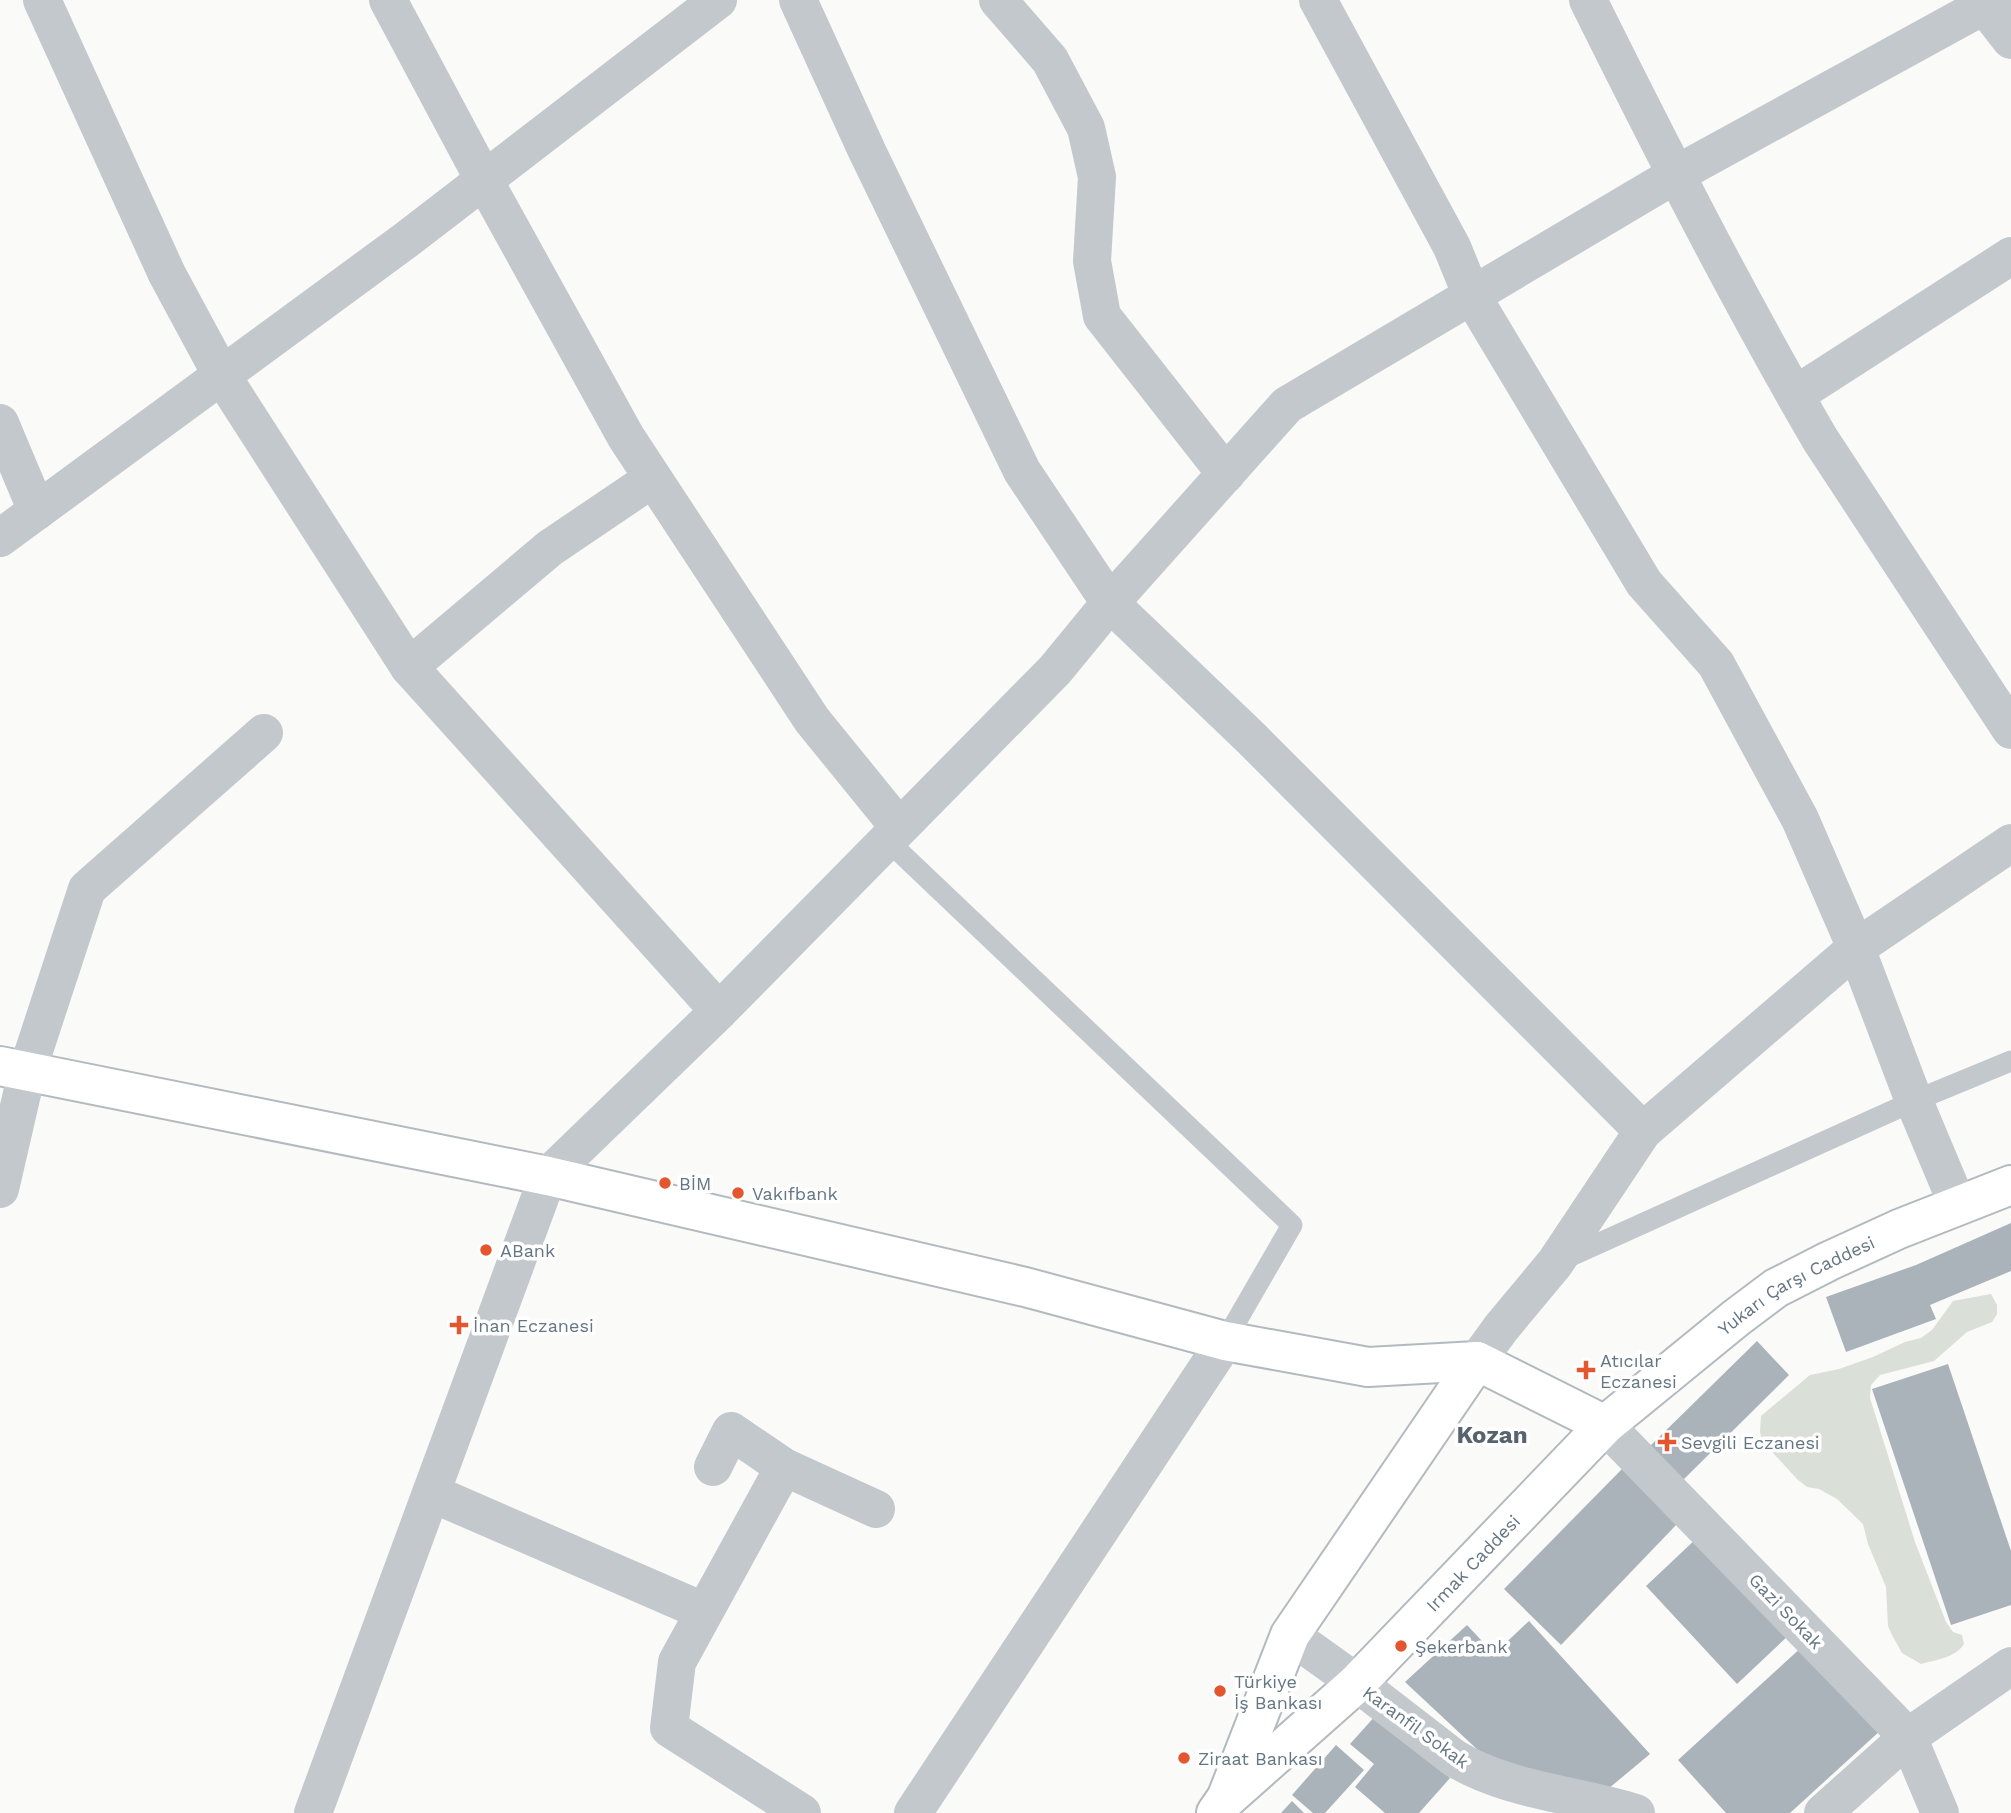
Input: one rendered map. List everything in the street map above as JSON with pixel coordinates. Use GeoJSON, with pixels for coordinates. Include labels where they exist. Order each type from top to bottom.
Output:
{"type":"FeatureCollection","features":[{"type":"Feature","properties":{"kind":"main road"},"geometry":{"type":"LineString","coordinates":[[14,1069],[548,1176],[1025,1287],[1224,1341],[1368,1367],[1477,1361],[1605,1426]]}},
{"type":"Feature","properties":{"kind":"main road","name":"Yukarı Çarşı Caddesi"},"geometry":{"type":"LineString","coordinates":[[1605,1426],[1776,1288],[1829,1261],[2011,1185]]}},
{"type":"Feature","properties":{"kind":"main road"},"geometry":{"type":"LineString","coordinates":[[1221,1807],[1290,1635],[1477,1361]]}},
{"type":"Feature","properties":{"kind":"main road","name":"Irmak Caddesi"},"geometry":{"type":"LineString","coordinates":[[1221,1807],[1357,1683],[1605,1426]]}},
{"type":"Feature","properties":{"kind":"street"},"geometry":{"type":"LineString","coordinates":[[42,0],[167,274],[222,376],[409,667],[719,1011]]}},
{"type":"Feature","properties":{"kind":"street"},"geometry":{"type":"LineString","coordinates":[[388,0],[626,437],[813,720],[893,833]]}},
{"type":"Feature","properties":{"kind":"street"},"geometry":{"type":"LineString","coordinates":[[0,538],[484,180],[718,0]]}},
{"type":"Feature","properties":{"kind":"street"},"geometry":{"type":"LineString","coordinates":[[798,0],[867,151],[1022,471],[1110,603],[1251,738],[1643,1132]]}},
{"type":"Feature","properties":{"kind":"street"},"geometry":{"type":"LineString","coordinates":[[998,0],[1050,60],[1086,128],[1097,177],[1092,261],[1102,316],[1226,474]]}},
{"type":"Feature","properties":{"kind":"street"},"geometry":{"type":"LineString","coordinates":[[1318,0],[1452,247],[1472,296],[1644,583],[1716,664],[1800,818],[1856,948],[1914,1101],[1958,1206]]}},
{"type":"Feature","properties":{"kind":"street"},"geometry":{"type":"LineString","coordinates":[[1588,0],[1675,175],[1820,439],[2011,730]]}},
{"type":"Feature","properties":{"kind":"street"},"geometry":{"type":"LineString","coordinates":[[313,1813],[548,1176],[719,1011],[1055,670],[1110,603],[1287,405],[1675,175],[1987,2],[2011,40]]}},
{"type":"Feature","properties":{"kind":"street"},"geometry":{"type":"LineString","coordinates":[[1795,395],[2011,256]]}},
{"type":"Feature","properties":{"kind":"street"},"geometry":{"type":"LineString","coordinates":[[0,423],[37,511]]}},
{"type":"Feature","properties":{"kind":"street"},"geometry":{"type":"LineString","coordinates":[[409,667],[550,548],[652,479]]}},
{"type":"Feature","properties":{"kind":"street"},"geometry":{"type":"LineString","coordinates":[[0,1189],[14,1069],[87,889],[264,733]]}},
{"type":"Feature","properties":{"kind":"street"},"geometry":{"type":"LineString","coordinates":[[1477,1361],[1555,1263],[1643,1132],[1856,948],[2011,842]]}},
{"type":"Feature","properties":{"kind":"street"},"geometry":{"type":"LineString","coordinates":[[913,1813],[1224,1341]]}},
{"type":"Feature","properties":{"kind":"street","name":"Gazi Sokak"},"geometry":{"type":"LineString","coordinates":[[1605,1426],[1909,1737],[1940,1813]]}},
{"type":"Feature","properties":{"kind":"street"},"geometry":{"type":"LineString","coordinates":[[713,1467],[731,1431],[784,1467],[876,1509]]}},
{"type":"Feature","properties":{"kind":"street"},"geometry":{"type":"LineString","coordinates":[[784,1467],[677,1662],[669,1728],[802,1813]]}},
{"type":"Feature","properties":{"kind":"street"},"geometry":{"type":"LineString","coordinates":[[431,1493],[703,1611]]}},
{"type":"Feature","properties":{"kind":"street","name":"Karanfil Sokak"},"geometry":{"type":"LineString","coordinates":[[1290,1635],[1471,1768],[1497,1779],[1636,1813]]}},
{"type":"Feature","properties":{"kind":"street"},"geometry":{"type":"LineString","coordinates":[[1823,1813],[1909,1737],[2011,1666]]}},
{"type":"Feature","properties":{"kind":"lane"},"geometry":{"type":"LineString","coordinates":[[893,833],[1292,1225],[1224,1341]]}},
{"type":"Feature","properties":{"kind":"lane"},"geometry":{"type":"LineString","coordinates":[[1555,1263],[1914,1101],[2011,1061]]}},
{"type":"Feature","properties":{"kind":"shaded area"},"geometry":{"type":"Polygon","coordinates":[[[1991,1294],[1997,1305],[1997,1314],[1992,1322],[1967,1332],[1934,1361],[1880,1375],[1871,1385],[1870,1398],[1915,1542],[1946,1622],[1953,1632],[1962,1635],[1964,1644],[1950,1655],[1921,1664],[1902,1653],[1888,1626],[1886,1587],[1868,1544],[1863,1524],[1837,1499],[1819,1489],[1807,1487],[1797,1479],[1762,1441],[1761,1416],[1810,1375],[1839,1369],[1921,1338],[1932,1330],[1953,1301],[1991,1294]]]}},
{"type":"Feature","properties":{"kind":"building"},"geometry":{"type":"Polygon","coordinates":[[[2011,1223],[2011,1271],[1930,1305],[1936,1319],[1846,1352],[1826,1297],[1916,1265],[2011,1223]]]}},
{"type":"Feature","properties":{"kind":"building"},"geometry":{"type":"Polygon","coordinates":[[[1757,1341],[1789,1375],[1683,1480],[1650,1446],[1757,1341]]]}},
{"type":"Feature","properties":{"kind":"building"},"geometry":{"type":"Polygon","coordinates":[[[1948,1364],[2011,1551],[2011,1605],[1951,1625],[1872,1389],[1948,1364]]]}},
{"type":"Feature","properties":{"kind":"building"},"geometry":{"type":"Polygon","coordinates":[[[1622,1469],[1678,1523],[1561,1645],[1504,1589],[1622,1469]]]}},
{"type":"Feature","properties":{"kind":"building"},"geometry":{"type":"Polygon","coordinates":[[[1698,1537],[1789,1635],[1737,1684],[1646,1586],[1698,1537]]]}},
{"type":"Feature","properties":{"kind":"building"},"geometry":{"type":"Polygon","coordinates":[[[1529,1621],[1650,1754],[1602,1794],[1495,1766],[1405,1682],[1467,1625],[1494,1654],[1529,1621]]]}},
{"type":"Feature","properties":{"kind":"building"},"geometry":{"type":"Polygon","coordinates":[[[1804,1645],[1881,1730],[1790,1813],[1726,1813],[1678,1760],[1804,1645]]]}},
{"type":"Feature","properties":{"kind":"building"},"geometry":{"type":"Polygon","coordinates":[[[1377,1714],[1450,1778],[1419,1813],[1385,1813],[1355,1787],[1374,1764],[1350,1744],[1377,1714]]]}},
{"type":"Feature","properties":{"kind":"building"},"geometry":{"type":"Polygon","coordinates":[[[1336,1745],[1364,1770],[1325,1813],[1313,1813],[1292,1795],[1336,1745]]]}},
{"type":"Feature","properties":{"kind":"building"},"geometry":{"type":"Polygon","coordinates":[[[1292,1801],[1304,1813],[1281,1813],[1292,1801]]]}},
{"type":"Feature","properties":{"kind":"place","name":"BİM"},"geometry":{"type":"Point","coordinates":[665,1183]}},
{"type":"Feature","properties":{"kind":"place","name":"Vakıfbank"},"geometry":{"type":"Point","coordinates":[738,1193]}},
{"type":"Feature","properties":{"kind":"place","name":"ABank"},"geometry":{"type":"Point","coordinates":[486,1250]}},
{"type":"Feature","properties":{"kind":"place","name":"İnan Eczanesi"},"geometry":{"type":"Point","coordinates":[459,1325]}},
{"type":"Feature","properties":{"kind":"place","name":"Atıcılar Eczanesi"},"geometry":{"type":"Point","coordinates":[1586,1370]}},
{"type":"Feature","properties":{"kind":"place","name":"Sevgili Eczanesi"},"geometry":{"type":"Point","coordinates":[1667,1442]}},
{"type":"Feature","properties":{"kind":"place","name":"Şekerbank"},"geometry":{"type":"Point","coordinates":[1401,1646]}},
{"type":"Feature","properties":{"kind":"place","name":"Türkiye İş Bankası"},"geometry":{"type":"Point","coordinates":[1220,1691]}},
{"type":"Feature","properties":{"kind":"place","name":"Ziraat Bankası"},"geometry":{"type":"Point","coordinates":[1184,1758]}},
{"type":"Feature","properties":{"kind":"district","name":"Kozan"},"geometry":{"type":"Point","coordinates":[1492,1435]}}]}
